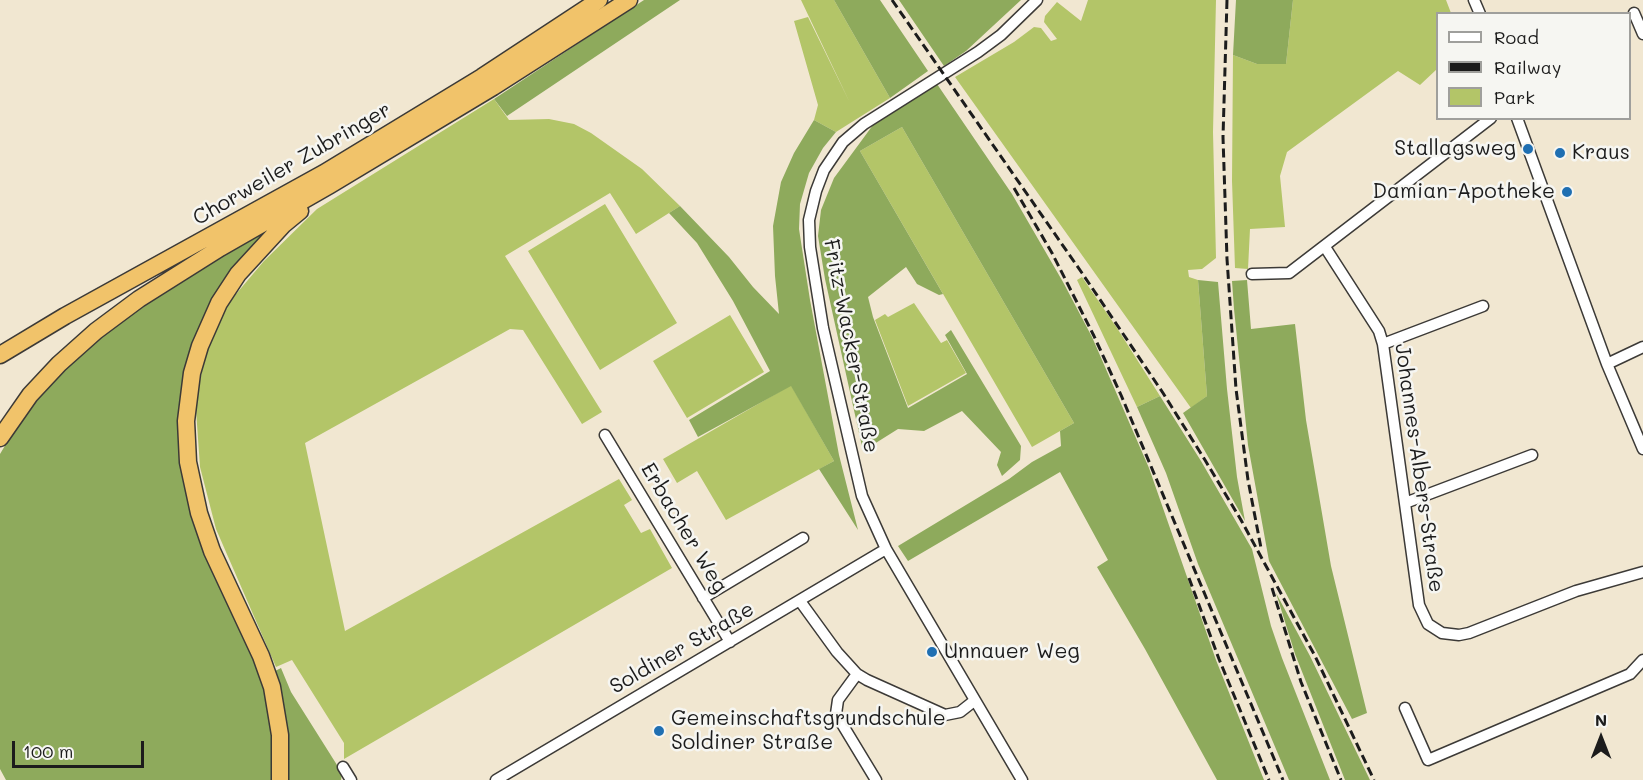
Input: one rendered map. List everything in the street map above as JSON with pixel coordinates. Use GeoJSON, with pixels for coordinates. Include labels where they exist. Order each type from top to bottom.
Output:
{"type":"FeatureCollection","features":[{"type":"Feature","properties":{"kind":"highway","name":"Chorweiler Zubringer"},"geometry":{"type":"LineString","coordinates":[[0,355],[65,316],[324,173],[482,77],[599,0]]}},
{"type":"Feature","properties":{"kind":"highway","name":"Chorweiler Zubringer"},"geometry":{"type":"LineString","coordinates":[[0,438],[15,414],[59,364],[114,317],[220,248],[493,87],[629,0]]}},
{"type":"Feature","properties":{"kind":"highway","name":"Chorweiler Zubringer"},"geometry":{"type":"LineString","coordinates":[[280,780],[279,720],[268,673],[213,551],[191,483],[186,438],[187,401],[200,346],[219,303],[238,274],[283,225],[330,185]]}},
{"type":"Feature","properties":{"kind":"street","name":"Fritz-Wacker-Straße"},"geometry":{"type":"LineString","coordinates":[[886,549],[862,496],[824,328],[810,247],[809,220],[816,191],[824,170],[843,142],[864,124],[978,52],[1001,35],[1036,0]]}},
{"type":"Feature","properties":{"kind":"street"},"geometry":{"type":"LineString","coordinates":[[1636,12],[1643,34]]}},
{"type":"Feature","properties":{"kind":"street"},"geometry":{"type":"LineString","coordinates":[[1252,274],[1289,273],[1488,120]]}},
{"type":"Feature","properties":{"kind":"street"},"geometry":{"type":"LineString","coordinates":[[1518,120],[1607,364],[1643,449]]}},
{"type":"Feature","properties":{"kind":"street","name":"Johannes-Albers-Straße"},"geometry":{"type":"LineString","coordinates":[[1325,247],[1379,331],[1383,344],[1419,605],[1428,624],[1442,633],[1459,635],[1469,633],[1581,590],[1643,572]]}},
{"type":"Feature","properties":{"kind":"street"},"geometry":{"type":"LineString","coordinates":[[1383,344],[1483,306]]}},
{"type":"Feature","properties":{"kind":"street"},"geometry":{"type":"LineString","coordinates":[[1607,364],[1643,347]]}},
{"type":"Feature","properties":{"kind":"street","name":"Erbacher Weg"},"geometry":{"type":"LineString","coordinates":[[605,435],[730,642]]}},
{"type":"Feature","properties":{"kind":"street"},"geometry":{"type":"LineString","coordinates":[[1405,503],[1532,455]]}},
{"type":"Feature","properties":{"kind":"street"},"geometry":{"type":"LineString","coordinates":[[703,598],[803,538]]}},
{"type":"Feature","properties":{"kind":"street","name":"Soldiner Straße"},"geometry":{"type":"LineString","coordinates":[[496,780],[509,777],[886,549]]}},
{"type":"Feature","properties":{"kind":"street"},"geometry":{"type":"LineString","coordinates":[[886,549],[1022,780]]}},
{"type":"Feature","properties":{"kind":"street"},"geometry":{"type":"LineString","coordinates":[[800,601],[837,652],[857,674],[945,715],[960,712],[974,701]]}},
{"type":"Feature","properties":{"kind":"street"},"geometry":{"type":"LineString","coordinates":[[1405,708],[1428,760],[1630,674],[1643,660]]}},
{"type":"Feature","properties":{"kind":"street"},"geometry":{"type":"LineString","coordinates":[[857,674],[838,700],[836,714],[876,780]]}},
{"type":"Feature","properties":{"kind":"street"},"geometry":{"type":"LineString","coordinates":[[343,767],[351,780]]}},
{"type":"Feature","properties":{"kind":"green space"},"geometry":{"type":"Polygon","coordinates":[[[644,0],[680,0],[507,116],[494,99],[644,0]]]}},
{"type":"Feature","properties":{"kind":"green space"},"geometry":{"type":"Polygon","coordinates":[[[801,0],[834,0],[890,98],[836,132],[814,120],[818,105],[794,21],[808,17],[850,103],[801,0]]]}},
{"type":"Feature","properties":{"kind":"green space"},"geometry":{"type":"Polygon","coordinates":[[[834,0],[880,0],[928,71],[890,98],[834,0]]]}},
{"type":"Feature","properties":{"kind":"green space"},"geometry":{"type":"Polygon","coordinates":[[[899,0],[1021,0],[966,51],[944,66],[899,0]]]}},
{"type":"Feature","properties":{"kind":"green space"},"geometry":{"type":"Polygon","coordinates":[[[1088,0],[1216,0],[1213,132],[1216,258],[1202,269],[1188,270],[1189,277],[1198,280],[1207,396],[1191,408],[955,77],[1014,42],[1034,27],[1041,28],[1051,41],[1057,39],[1044,22],[1045,16],[1057,2],[1081,21],[1088,0]]]}},
{"type":"Feature","properties":{"kind":"green space"},"geometry":{"type":"Polygon","coordinates":[[[1236,0],[1293,0],[1286,64],[1257,64],[1233,55],[1236,0]]]}},
{"type":"Feature","properties":{"kind":"green space"},"geometry":{"type":"Polygon","coordinates":[[[1293,0],[1446,0],[1451,12],[1436,12],[1436,70],[1420,85],[1398,71],[1287,152],[1280,176],[1285,227],[1250,229],[1248,269],[1235,268],[1232,181],[1233,55],[1257,64],[1286,64],[1293,0]]]}},
{"type":"Feature","properties":{"kind":"green space"},"geometry":{"type":"Polygon","coordinates":[[[937,84],[1012,194],[1092,337],[1149,468],[1216,660],[1264,780],[1217,780],[1097,567],[1108,560],[1060,472],[908,561],[898,546],[1061,446],[1060,431],[1074,423],[902,127],[860,151],[943,294],[939,295],[917,284],[906,267],[868,297],[873,317],[908,408],[967,374],[945,335],[951,330],[1021,446],[1020,460],[1002,476],[997,465],[1001,452],[962,411],[924,431],[898,429],[863,451],[825,279],[818,236],[821,210],[834,178],[873,125],[937,84]]]}},
{"type":"Feature","properties":{"kind":"green space"},"geometry":{"type":"Polygon","coordinates":[[[494,99],[509,120],[549,119],[574,124],[591,133],[642,169],[680,206],[636,234],[610,193],[505,256],[602,412],[582,424],[523,330],[510,329],[305,443],[345,631],[619,479],[632,500],[624,505],[641,533],[650,529],[672,568],[344,759],[344,743],[292,660],[276,667],[216,529],[200,467],[196,410],[206,353],[231,300],[264,261],[317,209],[494,99]]]}},
{"type":"Feature","properties":{"kind":"green space"},"geometry":{"type":"Polygon","coordinates":[[[814,120],[836,132],[823,148],[809,173],[800,204],[799,229],[839,455],[858,530],[819,469],[834,461],[791,386],[698,437],[689,420],[770,371],[733,301],[697,243],[669,213],[680,206],[779,314],[773,226],[781,182],[794,153],[814,120]]]}},
{"type":"Feature","properties":{"kind":"green space"},"geometry":{"type":"Polygon","coordinates":[[[902,127],[1074,423],[1032,447],[860,151],[902,127]]]}},
{"type":"Feature","properties":{"kind":"green space"},"geometry":{"type":"Polygon","coordinates":[[[605,204],[677,323],[600,370],[528,251],[605,204]]]}},
{"type":"Feature","properties":{"kind":"green space"},"geometry":{"type":"Polygon","coordinates":[[[274,226],[218,295],[181,449],[253,650],[270,705],[275,780],[6,780],[0,769],[0,454],[38,398],[97,340],[134,312],[274,226]]]}},
{"type":"Feature","properties":{"kind":"green space"},"geometry":{"type":"Polygon","coordinates":[[[1082,277],[1160,396],[1137,407],[1077,280],[1082,277]]]}},
{"type":"Feature","properties":{"kind":"green space"},"geometry":{"type":"Polygon","coordinates":[[[1198,280],[1218,282],[1227,389],[1237,477],[1245,521],[1183,413],[1207,396],[1198,280]]]}},
{"type":"Feature","properties":{"kind":"green space"},"geometry":{"type":"Polygon","coordinates":[[[1247,280],[1251,329],[1295,324],[1306,420],[1331,566],[1367,713],[1352,719],[1269,561],[1248,445],[1234,309],[1232,281],[1247,280]]]}},
{"type":"Feature","properties":{"kind":"green space"},"geometry":{"type":"Polygon","coordinates":[[[914,303],[941,343],[947,340],[966,373],[908,406],[875,320],[885,314],[888,317],[914,303]]]}},
{"type":"Feature","properties":{"kind":"green space"},"geometry":{"type":"Polygon","coordinates":[[[730,315],[764,372],[687,418],[653,361],[730,315]]]}},
{"type":"Feature","properties":{"kind":"green space"},"geometry":{"type":"Polygon","coordinates":[[[791,385],[834,461],[726,520],[697,471],[677,483],[663,459],[791,385]]]}},
{"type":"Feature","properties":{"kind":"green space"},"geometry":{"type":"Polygon","coordinates":[[[1160,396],[1252,549],[1271,626],[1330,780],[1289,780],[1198,564],[1166,473],[1137,407],[1160,396]]]}},
{"type":"Feature","properties":{"kind":"green space"},"geometry":{"type":"Polygon","coordinates":[[[1276,593],[1310,656],[1370,780],[1345,780],[1295,654],[1276,593]]]}},
{"type":"Feature","properties":{"kind":"green space"},"geometry":{"type":"Polygon","coordinates":[[[269,661],[275,671],[281,668],[291,692],[342,774],[341,780],[285,780],[269,661]]]}},
{"type":"Feature","properties":{"kind":"railway"},"geometry":{"type":"LineString","coordinates":[[892,0],[1082,273],[1205,460],[1241,520],[1315,656],[1374,780]]}},
{"type":"Feature","properties":{"kind":"railway"},"geometry":{"type":"LineString","coordinates":[[1227,0],[1223,137],[1227,259],[1236,389],[1248,480],[1261,548]]}},
{"type":"Feature","properties":{"kind":"railway"},"geometry":{"type":"LineString","coordinates":[[1014,188],[1052,253],[1121,395],[1283,780]]}},
{"type":"Feature","properties":{"kind":"railway"},"geometry":{"type":"LineString","coordinates":[[1189,578],[1219,659],[1269,780]]}},
{"type":"Feature","properties":{"kind":"railway"},"geometry":{"type":"LineString","coordinates":[[1272,588],[1301,682],[1341,780]]}},
{"type":"Feature","properties":{"kind":"place","name":"Stallagsweg"},"geometry":{"type":"Point","coordinates":[1528,149]}},
{"type":"Feature","properties":{"kind":"place","name":"Kraus"},"geometry":{"type":"Point","coordinates":[1560,153]}},
{"type":"Feature","properties":{"kind":"place","name":"Damian-Apotheke"},"geometry":{"type":"Point","coordinates":[1567,192]}},
{"type":"Feature","properties":{"kind":"place","name":"Unnauer Weg"},"geometry":{"type":"Point","coordinates":[932,652]}},
{"type":"Feature","properties":{"kind":"place","name":"Gemeinschaftsgrundschule Soldiner Straße"},"geometry":{"type":"Point","coordinates":[659,731]}}]}
